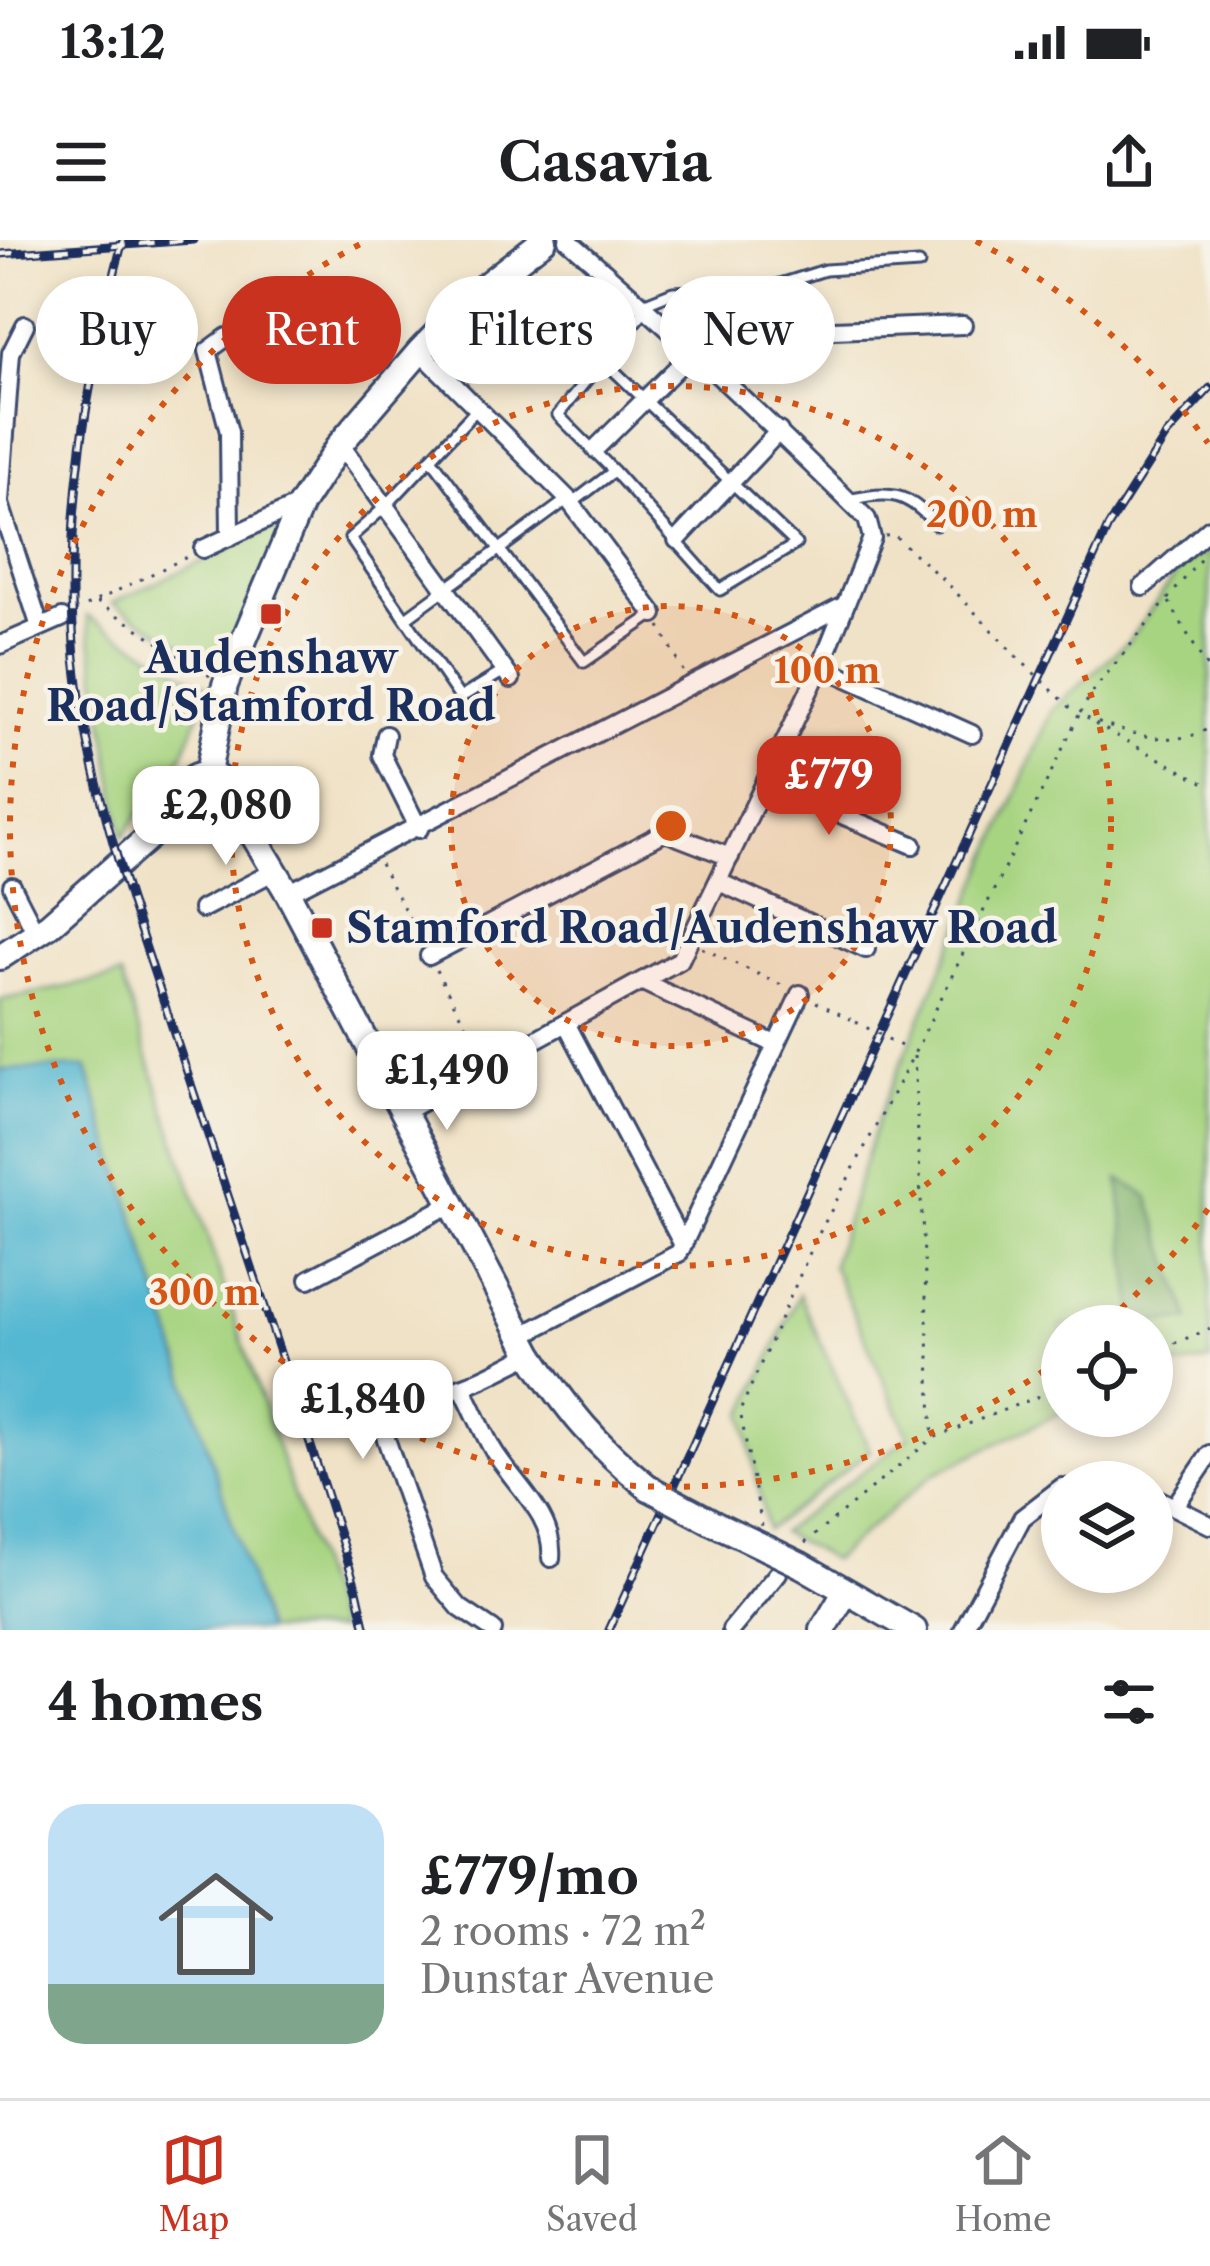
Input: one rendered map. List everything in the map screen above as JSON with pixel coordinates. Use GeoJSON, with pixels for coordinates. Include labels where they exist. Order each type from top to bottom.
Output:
{"type":"FeatureCollection","features":[{"type":"Feature","properties":{"kind":"street"},"geometry":{"type":"LineString","coordinates":[[208,773],[225,686],[301,504],[340,444],[420,351],[477,292],[544,240]]}},
{"type":"Feature","properties":{"kind":"street"},"geometry":{"type":"LineString","coordinates":[[568,240],[660,320]]}},
{"type":"Feature","properties":{"kind":"street"},"geometry":{"type":"LineString","coordinates":[[835,330],[963,325]]}},
{"type":"Feature","properties":{"kind":"street"},"geometry":{"type":"LineString","coordinates":[[25,326],[5,351],[0,502],[40,627]]}},
{"type":"Feature","properties":{"kind":"street"},"geometry":{"type":"LineString","coordinates":[[222,341],[208,351],[229,432],[230,537]]}},
{"type":"Feature","properties":{"kind":"street"},"geometry":{"type":"LineString","coordinates":[[420,351],[569,502],[654,614]]}},
{"type":"Feature","properties":{"kind":"street"},"geometry":{"type":"LineString","coordinates":[[595,449],[660,383]]}},
{"type":"Feature","properties":{"kind":"street"},"geometry":{"type":"LineString","coordinates":[[401,1113],[680,960],[821,666],[872,538],[867,519],[729,384]]}},
{"type":"Feature","properties":{"kind":"street"},"geometry":{"type":"LineString","coordinates":[[677,540],[778,431]]}},
{"type":"Feature","properties":{"kind":"street"},"geometry":{"type":"LineString","coordinates":[[340,444],[507,675]]}},
{"type":"Feature","properties":{"kind":"street"},"geometry":{"type":"LineString","coordinates":[[203,549],[301,504]]}},
{"type":"Feature","properties":{"kind":"street"},"geometry":{"type":"LineString","coordinates":[[1143,587],[1210,528]]}},
{"type":"Feature","properties":{"kind":"street"},"geometry":{"type":"LineString","coordinates":[[202,909],[419,829],[845,605]]}},
{"type":"Feature","properties":{"kind":"street"},"geometry":{"type":"LineString","coordinates":[[0,645],[62,618]]}},
{"type":"Feature","properties":{"kind":"street"},"geometry":{"type":"LineString","coordinates":[[821,666],[972,734]]}},
{"type":"Feature","properties":{"kind":"street"},"geometry":{"type":"LineString","coordinates":[[386,735],[382,754],[419,829]]}},
{"type":"Feature","properties":{"kind":"street"},"geometry":{"type":"LineString","coordinates":[[225,808],[203,820],[190,814],[184,806],[186,783],[208,773],[225,785],[225,808],[252,833],[281,883],[526,1345],[570,1415],[649,1488],[914,1630]]}},
{"type":"Feature","properties":{"kind":"street"},"geometry":{"type":"LineString","coordinates":[[766,783],[913,845]]}},
{"type":"Feature","properties":{"kind":"street"},"geometry":{"type":"LineString","coordinates":[[0,957],[36,934],[184,806]]}},
{"type":"Feature","properties":{"kind":"street"},"geometry":{"type":"LineString","coordinates":[[429,956],[665,832],[730,857]]}},
{"type":"Feature","properties":{"kind":"street"},"geometry":{"type":"LineString","coordinates":[[719,882],[866,949]]}},
{"type":"Feature","properties":{"kind":"street"},"geometry":{"type":"LineString","coordinates":[[12,886],[36,934]]}},
{"type":"Feature","properties":{"kind":"street"},"geometry":{"type":"LineString","coordinates":[[643,982],[775,1044]]}},
{"type":"Feature","properties":{"kind":"street"},"geometry":{"type":"LineString","coordinates":[[493,1630],[460,1608],[434,1577],[385,1436],[392,1418],[406,1406],[462,1387],[680,1252],[800,994]]}},
{"type":"Feature","properties":{"kind":"street"},"geometry":{"type":"LineString","coordinates":[[566,1023],[683,1245]]}},
{"type":"Feature","properties":{"kind":"street"},"geometry":{"type":"LineString","coordinates":[[308,1279],[451,1204]]}},
{"type":"Feature","properties":{"kind":"street"},"geometry":{"type":"LineString","coordinates":[[462,1387],[494,1452],[527,1495],[553,1541],[551,1558]]}},
{"type":"Feature","properties":{"kind":"street"},"geometry":{"type":"LineString","coordinates":[[1210,1454],[1175,1505],[1210,1525]]}},
{"type":"Feature","properties":{"kind":"street"},"geometry":{"type":"LineString","coordinates":[[967,1629],[1022,1518],[1041,1503]]}},
{"type":"Feature","properties":{"kind":"street"},"geometry":{"type":"LineString","coordinates":[[731,1630],[793,1562]]}},
{"type":"Feature","properties":{"kind":"street"},"geometry":{"type":"LineString","coordinates":[[824,1630],[845,1593]]}},
{"type":"Feature","properties":{"kind":"lane"},"geometry":{"type":"LineString","coordinates":[[636,317],[645,305],[673,292],[771,286],[825,270],[919,264]]}},
{"type":"Feature","properties":{"kind":"lane"},"geometry":{"type":"LineString","coordinates":[[583,384],[558,415],[595,449],[720,590],[796,544],[629,384]]}},
{"type":"Feature","properties":{"kind":"lane"},"geometry":{"type":"LineString","coordinates":[[478,409],[350,538],[460,698],[507,675]]}},
{"type":"Feature","properties":{"kind":"lane"},"geometry":{"type":"LineString","coordinates":[[431,458],[584,662],[654,614]]}},
{"type":"Feature","properties":{"kind":"lane"},"geometry":{"type":"LineString","coordinates":[[406,618],[614,471]]}},
{"type":"Feature","properties":{"kind":"lane"},"geometry":{"type":"LineString","coordinates":[[848,500],[886,492],[918,505],[936,525]]}},
{"type":"Feature","properties":{"kind":"path"},"geometry":{"type":"LineString","coordinates":[[872,538],[893,535],[1078,715],[1210,786]]}},
{"type":"Feature","properties":{"kind":"path"},"geometry":{"type":"LineString","coordinates":[[766,1548],[740,1411],[815,1240],[914,1054],[1078,715],[1210,548]]}},
{"type":"Feature","properties":{"kind":"path"},"geometry":{"type":"LineString","coordinates":[[62,618],[203,549]]}},
{"type":"Feature","properties":{"kind":"path"},"geometry":{"type":"LineString","coordinates":[[1167,599],[1210,673]]}},
{"type":"Feature","properties":{"kind":"path"},"geometry":{"type":"LineString","coordinates":[[96,602],[225,686]]}},
{"type":"Feature","properties":{"kind":"path"},"geometry":{"type":"LineString","coordinates":[[654,614],[690,683]]}},
{"type":"Feature","properties":{"kind":"path"},"geometry":{"type":"LineString","coordinates":[[1078,715],[1127,735],[1197,736],[1210,727]]}},
{"type":"Feature","properties":{"kind":"path"},"geometry":{"type":"LineString","coordinates":[[690,942],[914,1054]]}},
{"type":"Feature","properties":{"kind":"path"},"geometry":{"type":"LineString","coordinates":[[914,1054],[933,1438]]}},
{"type":"Feature","properties":{"kind":"path"},"geometry":{"type":"LineString","coordinates":[[1173,1344],[1210,1329]]}},
{"type":"Feature","properties":{"kind":"path"},"geometry":{"type":"LineString","coordinates":[[793,1562],[933,1438],[1041,1396]]}},
{"type":"Feature","properties":{"kind":"green space"},"geometry":{"type":"Polygon","coordinates":[[[285,523],[221,668],[112,603],[285,523]]]}},
{"type":"Feature","properties":{"kind":"green space"},"geometry":{"type":"Polygon","coordinates":[[[1210,551],[1210,1361],[1173,1367],[1173,1305],[1041,1305],[1041,1422],[932,1475],[832,1560],[781,1532],[909,1437],[832,1265],[878,1118],[1052,710],[1129,640],[1182,566],[1210,551]]]}},
{"type":"Feature","properties":{"kind":"green space"},"geometry":{"type":"Polygon","coordinates":[[[87,616],[210,688],[183,754],[123,837],[87,616]]]}},
{"type":"Feature","properties":{"kind":"green space"},"geometry":{"type":"Polygon","coordinates":[[[121,976],[338,1630],[266,1630],[87,1068],[0,1070],[0,1000],[121,976]]]}},
{"type":"Feature","properties":{"kind":"green space"},"geometry":{"type":"Polygon","coordinates":[[[1119,1179],[1148,1196],[1190,1320],[1173,1321],[1173,1305],[1133,1305],[1119,1179]]]}},
{"type":"Feature","properties":{"kind":"green space"},"geometry":{"type":"Polygon","coordinates":[[[799,1294],[870,1451],[767,1530],[744,1415],[799,1294]]]}},
{"type":"Feature","properties":{"kind":"water"},"geometry":{"type":"Polygon","coordinates":[[[86,1067],[266,1630],[0,1630],[0,1070],[86,1067]]]}},
{"type":"Feature","properties":{"kind":"railway"},"geometry":{"type":"LineString","coordinates":[[123,240],[89,395],[75,499],[72,605],[84,720],[130,900],[308,1437],[366,1630]]}},
{"type":"Feature","properties":{"kind":"railway"},"geometry":{"type":"LineString","coordinates":[[0,254],[193,240]]}},
{"type":"Feature","properties":{"kind":"railway"},"geometry":{"type":"LineString","coordinates":[[609,1630],[1108,527],[1166,436],[1210,388]]}},
{"type":"Feature","properties":{"kind":"place","name":"Audenshaw Road/Stamford Road"},"geometry":{"type":"Point","coordinates":[271,614]}},
{"type":"Feature","properties":{"kind":"place","name":"Stamford Road/Audenshaw Road"},"geometry":{"type":"Point","coordinates":[322,928]}}]}
